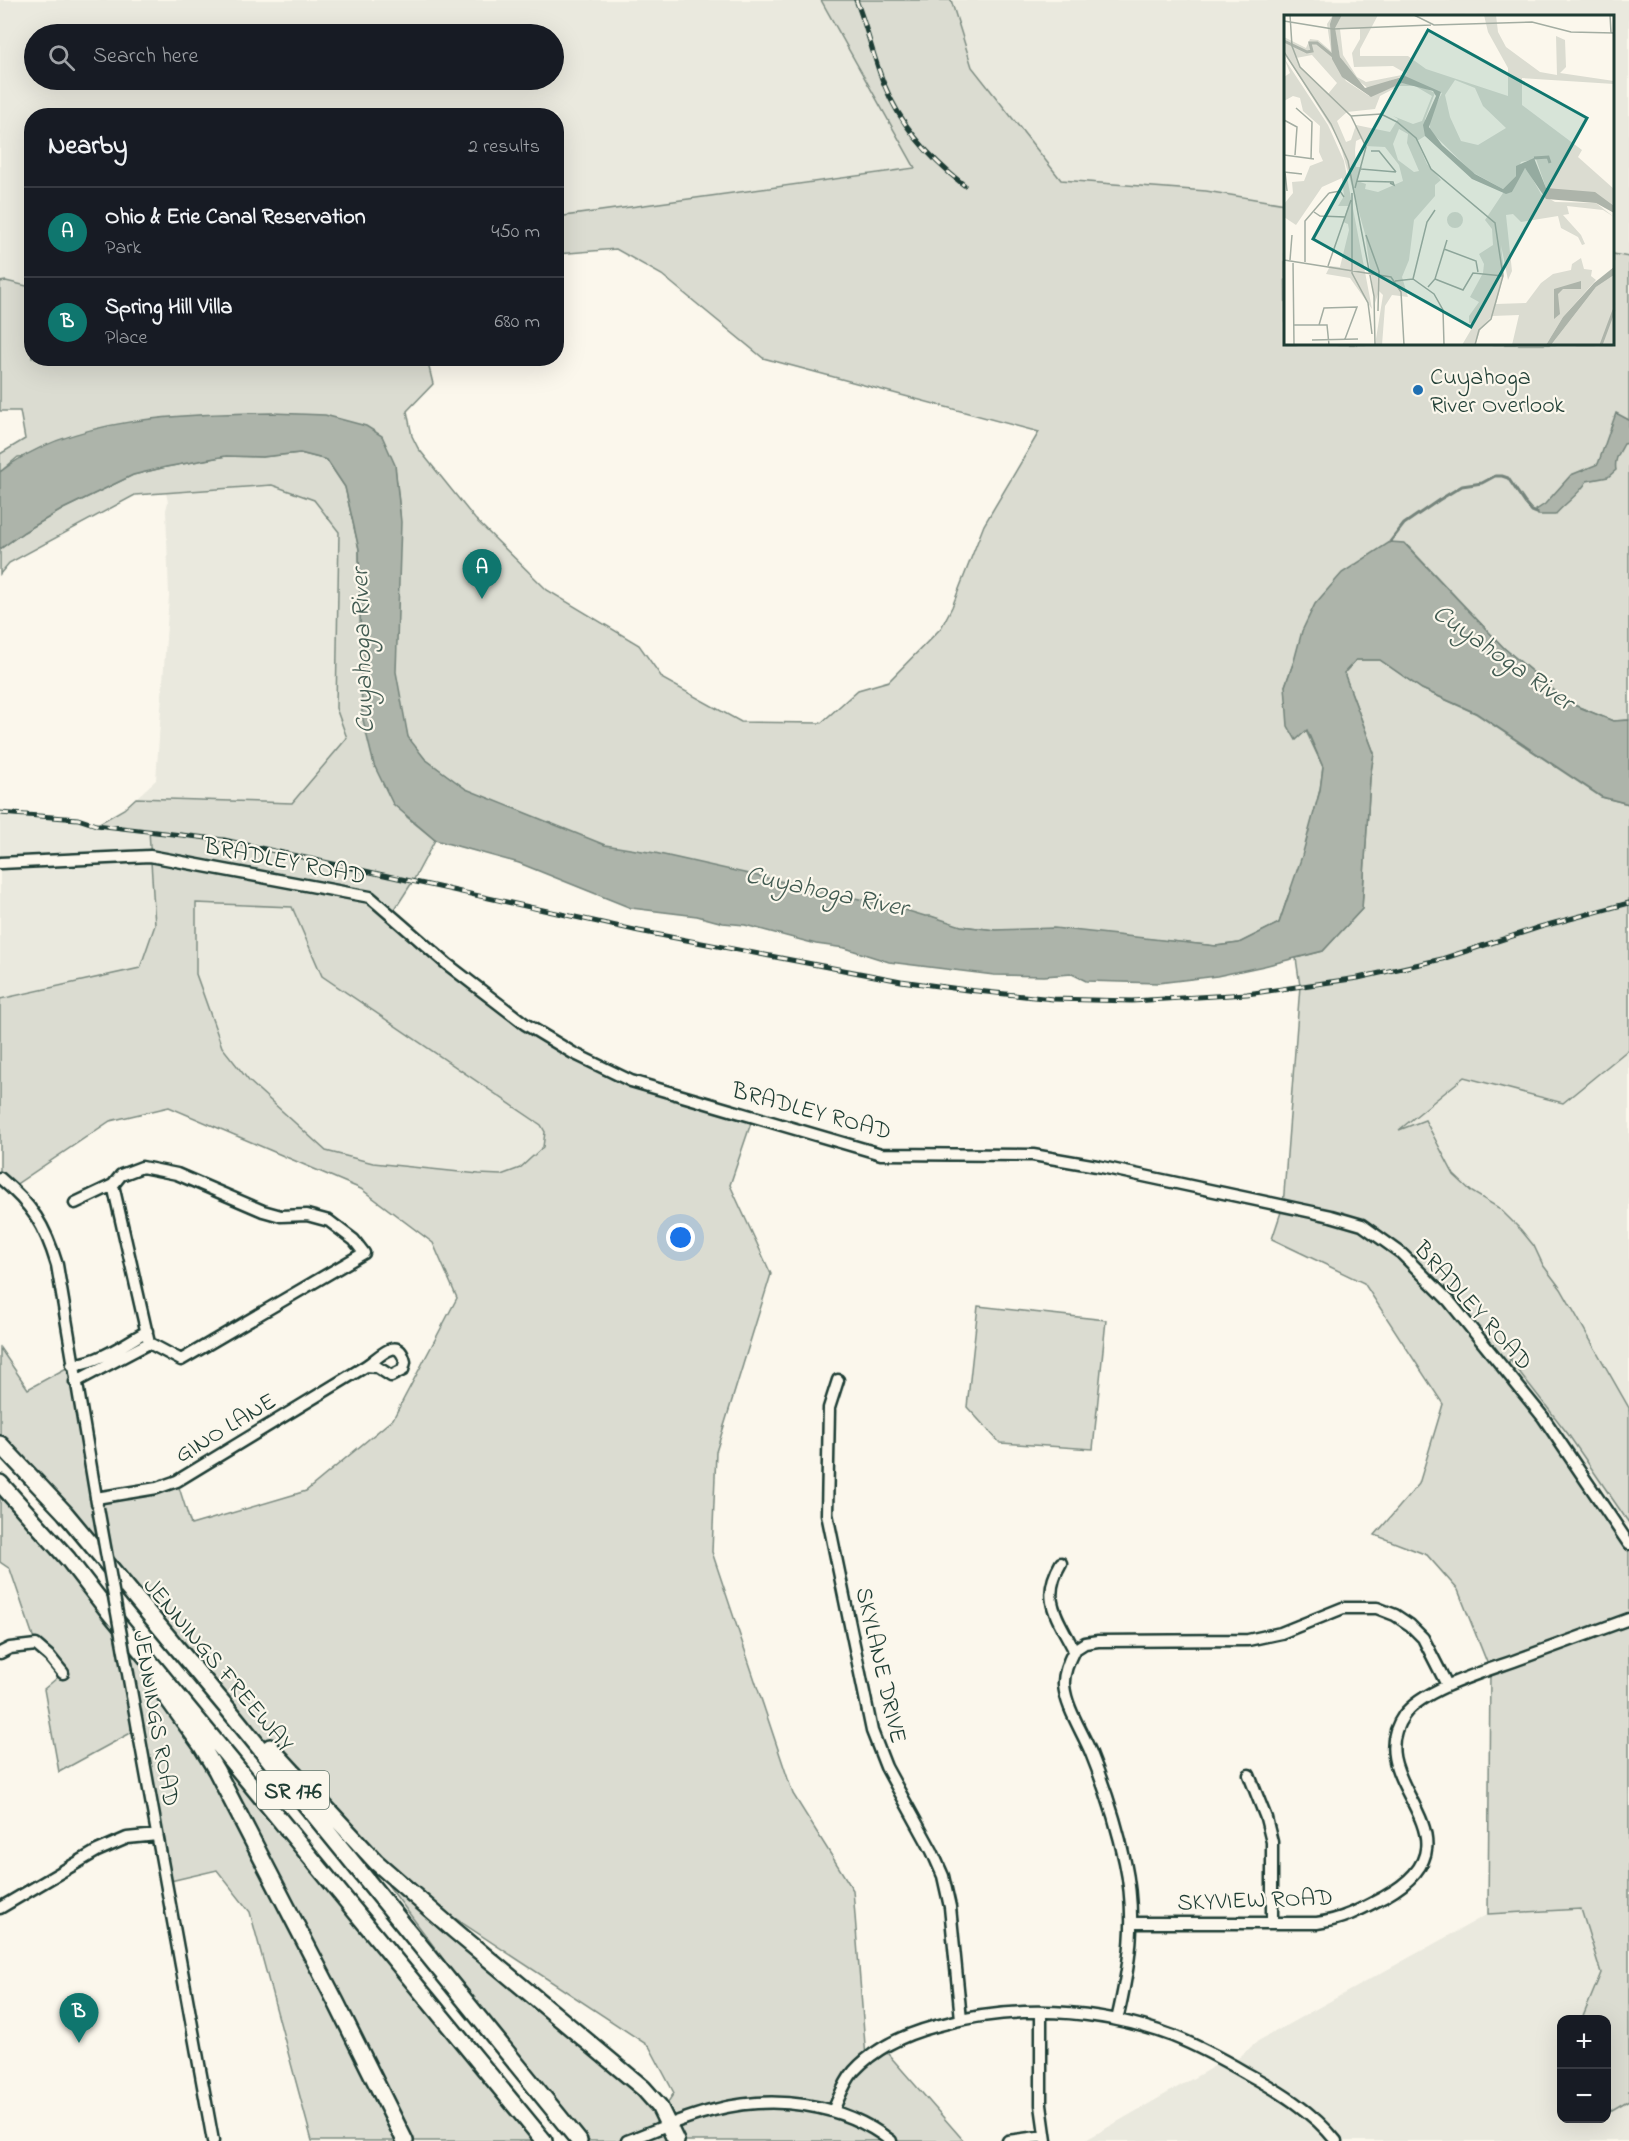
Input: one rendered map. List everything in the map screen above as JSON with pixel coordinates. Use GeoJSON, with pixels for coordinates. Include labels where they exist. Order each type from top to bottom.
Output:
{"type":"FeatureCollection","features":[{"type":"Feature","properties":{"kind":"highway","name":"JENNINGS FREEWAY"},"geometry":{"type":"LineString","coordinates":[[0,1444],[65,1513],[228,1709],[579,2141]]}},
{"type":"Feature","properties":{"kind":"highway","name":"SR 176"},"geometry":{"type":"LineString","coordinates":[[0,1483],[68,1559],[109,1612],[544,2141]]}},
{"type":"Feature","properties":{"kind":"highway"},"geometry":{"type":"LineString","coordinates":[[109,1612],[143,1666],[201,1745],[216,1770],[405,2141]]}},
{"type":"Feature","properties":{"kind":"highway"},"geometry":{"type":"LineString","coordinates":[[228,1709],[295,1772],[376,1862],[643,2088],[659,2106],[676,2141]]}},
{"type":"Feature","properties":{"kind":"street","name":"BRADLEY ROAD"},"geometry":{"type":"LineString","coordinates":[[0,863],[150,856],[370,897],[447,964],[525,1024],[573,1053],[631,1081],[881,1154],[1033,1155],[1097,1166],[1362,1225],[1401,1253],[1449,1301],[1543,1417],[1629,1544]]}},
{"type":"Feature","properties":{"kind":"street"},"geometry":{"type":"LineString","coordinates":[[75,1203],[113,1185],[121,1175],[142,1167],[177,1174],[263,1211],[281,1216],[307,1215],[329,1221],[354,1240],[364,1253],[181,1360],[149,1343]]}},
{"type":"Feature","properties":{"kind":"street","name":"JENNINGS ROAD"},"geometry":{"type":"LineString","coordinates":[[0,1178],[17,1192],[37,1216],[48,1237],[57,1265],[75,1382],[213,2141]]}},
{"type":"Feature","properties":{"kind":"street"},"geometry":{"type":"LineString","coordinates":[[113,1185],[149,1343]]}},
{"type":"Feature","properties":{"kind":"street"},"geometry":{"type":"LineString","coordinates":[[72,1365],[87,1363],[101,1357],[147,1331]]}},
{"type":"Feature","properties":{"kind":"street"},"geometry":{"type":"LineString","coordinates":[[75,1382],[149,1343]]}},
{"type":"Feature","properties":{"kind":"street","name":"GINO LANE"},"geometry":{"type":"LineString","coordinates":[[97,1503],[177,1481],[366,1366]]}},
{"type":"Feature","properties":{"kind":"street","name":"SKYLANE DRIVE"},"geometry":{"type":"LineString","coordinates":[[838,1380],[829,1408],[827,1514],[872,1731],[886,1767],[932,1851],[943,1876],[950,1907],[961,2019]]}},
{"type":"Feature","properties":{"kind":"street"},"geometry":{"type":"LineString","coordinates":[[1061,1563],[1050,1587],[1051,1602],[1074,1650]]}},
{"type":"Feature","properties":{"kind":"street"},"geometry":{"type":"LineString","coordinates":[[1117,2020],[1126,1982],[1133,1923],[1126,1864],[1111,1808],[1066,1695],[1064,1682],[1068,1662],[1074,1650],[1085,1643],[1098,1641],[1248,1640],[1281,1633],[1343,1608],[1377,1608],[1395,1614],[1410,1624],[1423,1638],[1448,1685]]}},
{"type":"Feature","properties":{"kind":"street","name":"SKYVIEW ROAD"},"geometry":{"type":"LineString","coordinates":[[1133,1923],[1317,1923],[1347,1917],[1402,1887],[1416,1872],[1425,1856],[1428,1842],[1392,1754],[1392,1742],[1404,1714],[1416,1703],[1448,1685],[1629,1619]]}},
{"type":"Feature","properties":{"kind":"street"},"geometry":{"type":"LineString","coordinates":[[0,1653],[10,1648],[36,1646],[50,1657],[63,1673]]}},
{"type":"Feature","properties":{"kind":"street"},"geometry":{"type":"LineString","coordinates":[[1249,1775],[1266,1818],[1272,1842],[1272,1923]]}},
{"type":"Feature","properties":{"kind":"street"},"geometry":{"type":"LineString","coordinates":[[0,1908],[98,1851],[127,1838],[157,1835]]}},
{"type":"Feature","properties":{"kind":"street"},"geometry":{"type":"LineString","coordinates":[[1008,2141],[1046,2138],[1041,2105],[1041,2012]]}},
{"type":"Feature","properties":{"kind":"street"},"geometry":{"type":"LineString","coordinates":[[833,2111],[852,2073],[882,2047],[925,2029],[961,2019],[993,2014],[1066,2013],[1117,2020],[1172,2036],[1222,2059],[1295,2103],[1336,2141]]}},
{"type":"Feature","properties":{"kind":"street"},"geometry":{"type":"LineString","coordinates":[[628,2141],[713,2110],[742,2104],[781,2103],[833,2111],[872,2129],[891,2141]]}},
{"type":"Feature","properties":{"kind":"shaded area"},"geometry":{"type":"Polygon","coordinates":[[[0,0],[821,0],[915,168],[564,216],[564,108],[24,108],[24,291],[6,281],[0,282],[0,0]]]}},
{"type":"Feature","properties":{"kind":"shaded area"},"geometry":{"type":"Polygon","coordinates":[[[821,0],[951,0],[972,67],[1061,180],[1206,191],[1284,204],[1284,345],[1614,345],[1614,254],[1629,257],[1629,720],[1613,721],[1569,703],[1504,648],[1405,543],[1294,661],[1285,686],[1323,767],[1320,790],[1297,882],[1288,896],[1279,923],[1239,943],[1216,946],[1101,934],[995,930],[961,926],[606,854],[489,807],[425,759],[408,738],[391,667],[397,628],[400,513],[395,466],[375,432],[18,457],[0,472],[0,454],[25,439],[20,411],[0,411],[0,282],[6,281],[24,285],[24,366],[429,366],[433,384],[407,411],[412,436],[418,448],[475,519],[547,590],[639,645],[663,679],[741,722],[821,723],[858,690],[889,681],[941,628],[952,607],[984,525],[1039,432],[763,358],[662,275],[616,249],[564,253],[564,216],[915,168],[821,0]]]}},
{"type":"Feature","properties":{"kind":"shaded area"},"geometry":{"type":"Polygon","coordinates":[[[951,0],[1629,0],[1629,257],[1614,254],[1614,15],[1284,15],[1284,204],[1206,191],[1061,180],[972,67],[951,0]]]}},
{"type":"Feature","properties":{"kind":"shaded area"},"geometry":{"type":"Polygon","coordinates":[[[300,453],[327,460],[345,487],[359,549],[362,716],[407,817],[435,840],[391,915],[525,1024],[631,1081],[753,1117],[730,1185],[771,1274],[716,1452],[712,1552],[793,1794],[853,1890],[866,2058],[882,2047],[964,2141],[579,2141],[388,1885],[389,1880],[638,2091],[652,2110],[662,2111],[674,2093],[649,2046],[397,1880],[266,1744],[0,1444],[0,1348],[28,1389],[72,1365],[96,1498],[177,1481],[191,1525],[306,1491],[393,1419],[457,1298],[433,1243],[361,1189],[169,1107],[110,1121],[12,1187],[0,1178],[0,999],[140,968],[155,925],[149,830],[96,825],[124,809],[136,798],[292,803],[347,738],[336,708],[339,532],[314,500],[272,485],[135,495],[9,563],[0,574],[0,549],[63,509],[133,475],[226,456],[262,457],[300,453]],[[196,903],[196,974],[222,1047],[249,1081],[326,1151],[373,1163],[501,1175],[520,1168],[543,1147],[545,1132],[541,1125],[322,976],[292,907],[196,903]]]}},
{"type":"Feature","properties":{"kind":"shaded area"},"geometry":{"type":"Polygon","coordinates":[[[272,485],[314,500],[339,532],[336,708],[347,738],[292,803],[136,798],[156,780],[169,596],[166,493],[272,485]]]}},
{"type":"Feature","properties":{"kind":"shaded area"},"geometry":{"type":"Polygon","coordinates":[[[1356,660],[1380,660],[1422,689],[1475,713],[1601,797],[1629,804],[1629,1049],[1563,1103],[1464,1077],[1399,1130],[1425,1120],[1454,1175],[1472,1192],[1499,1208],[1521,1230],[1561,1289],[1629,1408],[1629,1523],[1568,1434],[1511,1361],[1512,1350],[1507,1373],[1629,1544],[1629,2100],[1611,2111],[1611,2015],[1584,2015],[1601,1973],[1581,1909],[1488,1914],[1490,1670],[1458,1590],[1427,1555],[1375,1535],[1419,1484],[1443,1404],[1364,1283],[1272,1239],[1283,1206],[1300,986],[1296,958],[1323,951],[1362,909],[1370,778],[1374,753],[1344,673],[1356,660]]]}},
{"type":"Feature","properties":{"kind":"shaded area"},"geometry":{"type":"Polygon","coordinates":[[[0,814],[78,819],[96,825],[149,830],[155,925],[140,968],[0,999],[0,814]]]}},
{"type":"Feature","properties":{"kind":"shaded area"},"geometry":{"type":"Polygon","coordinates":[[[196,903],[292,906],[322,976],[541,1125],[545,1132],[543,1147],[520,1168],[501,1175],[373,1163],[326,1151],[249,1081],[222,1047],[196,974],[196,903]]]}},
{"type":"Feature","properties":{"kind":"shaded area"},"geometry":{"type":"Polygon","coordinates":[[[1629,1049],[1629,1528],[1589,1470],[1510,1366],[1528,1279],[1397,1132],[1464,1077],[1562,1103],[1629,1049]]]}},
{"type":"Feature","properties":{"kind":"shaded area"},"geometry":{"type":"Polygon","coordinates":[[[978,1306],[1106,1320],[1093,1449],[1000,1443],[967,1407],[978,1306]]]}},
{"type":"Feature","properties":{"kind":"shaded area"},"geometry":{"type":"Polygon","coordinates":[[[0,1483],[143,1666],[216,1769],[235,1763],[544,2141],[312,2141],[250,1912],[217,1870],[166,1882],[138,1729],[59,1772],[44,1689],[63,1673],[36,1645],[10,1569],[0,1562],[0,1483]]]}},
{"type":"Feature","properties":{"kind":"shaded area"},"geometry":{"type":"Polygon","coordinates":[[[1581,1909],[1601,1973],[1584,2015],[1557,2015],[1557,2123],[1611,2123],[1611,2111],[1629,2100],[1629,2141],[1344,2141],[1326,2119],[1306,2103],[1237,2059],[1258,2041],[1488,1914],[1581,1909]]]}},
{"type":"Feature","properties":{"kind":"shaded area"},"geometry":{"type":"Polygon","coordinates":[[[1218,2064],[1293,2109],[1327,2141],[1084,2141],[1218,2064]]]}},
{"type":"Feature","properties":{"kind":"water","name":"Cuyahoga River"},"geometry":{"type":"Polygon","coordinates":[[[272,413],[325,415],[366,426],[382,436],[395,465],[401,522],[396,672],[408,737],[425,759],[466,789],[605,845],[655,853],[895,907],[961,926],[995,930],[1054,928],[1216,946],[1239,943],[1279,923],[1302,856],[1320,790],[1323,767],[1307,730],[1296,740],[1288,726],[1285,686],[1302,631],[1315,604],[1342,573],[1390,542],[1404,543],[1504,648],[1569,703],[1613,721],[1629,720],[1629,804],[1602,797],[1476,713],[1422,689],[1380,660],[1356,660],[1344,673],[1374,753],[1370,778],[1362,909],[1323,951],[1217,976],[1158,983],[1086,981],[1072,974],[994,975],[889,962],[845,948],[816,944],[745,925],[723,923],[697,916],[631,908],[519,863],[435,840],[393,804],[374,765],[362,716],[359,549],[345,487],[327,460],[300,453],[262,457],[226,456],[133,475],[63,509],[0,549],[0,472],[29,453],[60,439],[130,422],[166,417],[272,413]]]}},
{"type":"Feature","properties":{"kind":"water"},"geometry":{"type":"Polygon","coordinates":[[[1616,413],[1629,420],[1629,443],[1624,444],[1619,454],[1616,470],[1608,477],[1587,481],[1555,515],[1538,515],[1536,510],[1545,504],[1571,475],[1598,464],[1616,413]]]}},
{"type":"Feature","properties":{"kind":"waterway"},"geometry":{"type":"LineString","coordinates":[[1390,542],[1404,524],[1439,500],[1462,486],[1482,483],[1495,476],[1508,478],[1525,503],[1537,513]]}},
{"type":"Feature","properties":{"kind":"railway"},"geometry":{"type":"LineString","coordinates":[[856,0],[880,74],[899,114],[917,140],[939,164],[964,185]]}},
{"type":"Feature","properties":{"kind":"railway"},"geometry":{"type":"LineString","coordinates":[[0,813],[78,819],[96,825],[224,840],[639,931],[901,981],[1053,999],[1132,1001],[1247,994],[1358,978],[1442,959],[1540,927],[1629,903]]}},
{"type":"Feature","properties":{"kind":"place","name":"Cuyahoga River Overlook"},"geometry":{"type":"Point","coordinates":[1418,390]}},
{"type":"Feature","properties":{"kind":"place","name":"Ohio & Erie Canal Reservation"},"geometry":{"type":"Point","coordinates":[482,599]}},
{"type":"Feature","properties":{"kind":"place","name":"Spring Hill Villa"},"geometry":{"type":"Point","coordinates":[79,2043]}}]}
